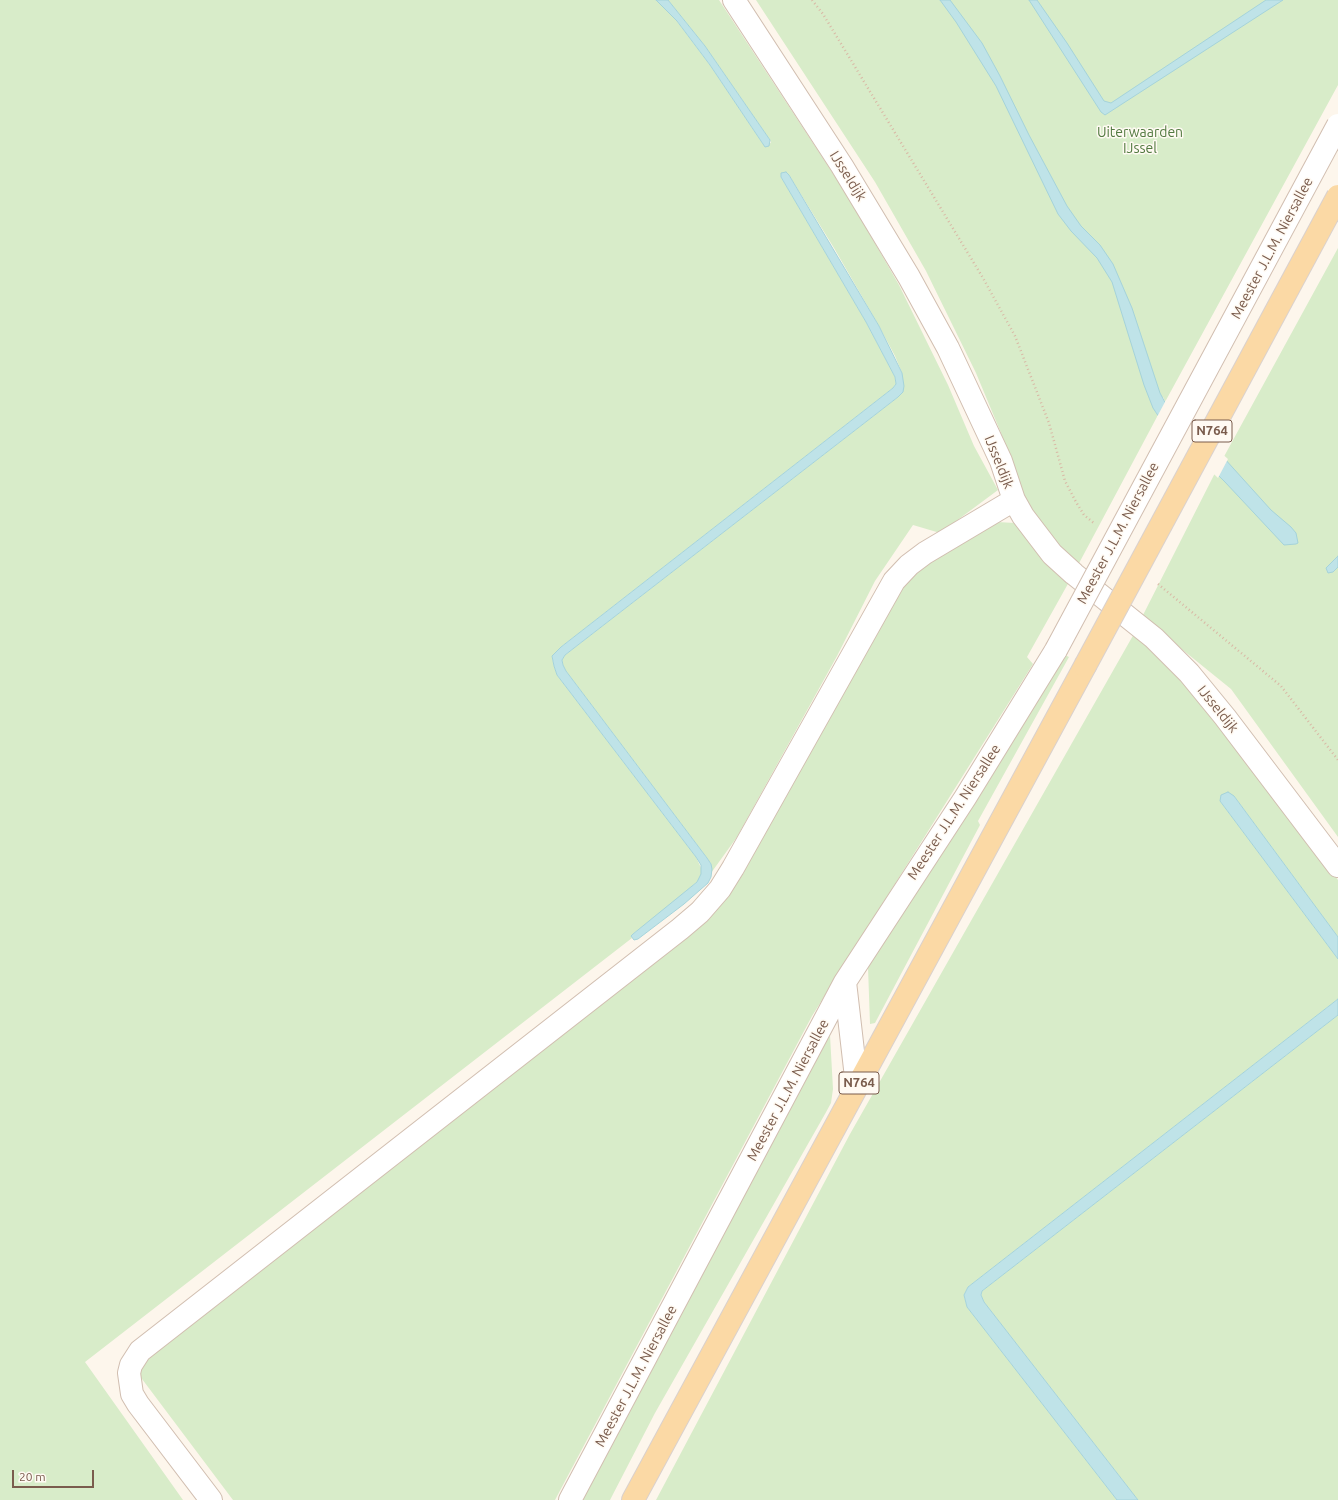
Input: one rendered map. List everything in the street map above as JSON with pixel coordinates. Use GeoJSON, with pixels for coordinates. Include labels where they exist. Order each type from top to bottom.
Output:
{"type":"FeatureCollection","features":[{"type":"Feature","properties":{"kind":"main road","name":"N764"},"geometry":{"type":"LineString","coordinates":[[633,1500],[1338,196]]}},
{"type":"Feature","properties":{"kind":"street","name":"IJsseldijk"},"geometry":{"type":"LineString","coordinates":[[734,0],[842,166],[909,277],[948,348],[1001,461],[1014,500],[1026,522],[1052,554],[1074,574],[1154,638],[1189,673],[1225,717],[1338,866]]}},
{"type":"Feature","properties":{"kind":"street","name":"Meester J.L.M. Niersallee"},"geometry":{"type":"LineString","coordinates":[[570,1500],[845,982],[965,798],[1056,650],[1338,125]]}},
{"type":"Feature","properties":{"kind":"street"},"geometry":{"type":"LineString","coordinates":[[211,1500],[132,1394],[129,1373],[131,1365],[140,1351],[700,912],[720,889],[734,868],[894,581],[909,565],[924,553],[1014,500]]}},
{"type":"Feature","properties":{"kind":"street"},"geometry":{"type":"LineString","coordinates":[[845,982],[857,1086]]}},
{"type":"Feature","properties":{"kind":"path"},"geometry":{"type":"LineString","coordinates":[[812,0],[823,14],[979,271],[1011,330],[1049,423],[1065,481],[1084,515],[1095,525]]}},
{"type":"Feature","properties":{"kind":"path"},"geometry":{"type":"LineString","coordinates":[[1156,582],[1281,686],[1338,760]]}},
{"type":"Feature","properties":{"kind":"green space"},"geometry":{"type":"Polygon","coordinates":[[[0,0],[656,0],[677,21],[710,65],[763,144],[771,143],[705,46],[668,0],[719,0],[849,198],[899,285],[948,385],[974,446],[998,490],[940,533],[913,525],[875,581],[837,656],[737,837],[711,873],[711,864],[707,858],[566,671],[562,660],[565,655],[898,397],[902,373],[895,356],[834,248],[786,172],[781,177],[866,322],[895,377],[896,384],[893,388],[561,647],[552,656],[557,675],[696,857],[702,870],[700,879],[678,899],[633,934],[631,936],[632,938],[85,1362],[183,1500],[0,1500],[0,0]]]}},
{"type":"Feature","properties":{"kind":"green space","name":"Uiterwaarden IJssel"},"geometry":{"type":"Polygon","coordinates":[[[756,0],[1338,0],[1338,85],[1165,402],[1163,397],[1155,411],[1158,415],[1077,567],[1057,546],[1018,494],[1001,433],[976,373],[926,271],[875,182],[756,0]]]}},
{"type":"Feature","properties":{"kind":"green space"},"geometry":{"type":"Polygon","coordinates":[[[1338,248],[1338,837],[1231,689],[1142,617],[1215,473],[1338,248]]]}},
{"type":"Feature","properties":{"kind":"green space"},"geometry":{"type":"Polygon","coordinates":[[[997,522],[1015,523],[1069,582],[1027,657],[1033,664],[812,1016],[555,1500],[233,1500],[136,1371],[150,1352],[692,928],[876,623],[916,570],[997,522]]]}},
{"type":"Feature","properties":{"kind":"green space"},"geometry":{"type":"Polygon","coordinates":[[[1135,632],[1231,733],[1338,880],[1338,937],[1234,796],[1220,801],[1338,959],[1338,999],[968,1287],[964,1295],[967,1307],[1117,1500],[656,1500],[850,1134],[1135,632]]]}},
{"type":"Feature","properties":{"kind":"green space"},"geometry":{"type":"Polygon","coordinates":[[[1063,654],[1069,657],[978,821],[980,825],[875,1023],[870,1024],[868,967],[1063,654]]]}},
{"type":"Feature","properties":{"kind":"green space"},"geometry":{"type":"Polygon","coordinates":[[[1338,1015],[1338,1500],[1138,1500],[984,1302],[981,1295],[982,1291],[1338,1015]]]}},
{"type":"Feature","properties":{"kind":"green space"},"geometry":{"type":"Polygon","coordinates":[[[830,1035],[833,1089],[831,1103],[655,1413],[610,1500],[578,1500],[830,1035]]]}},
{"type":"Feature","properties":{"kind":"water"},"geometry":{"type":"Polygon","coordinates":[[[656,0],[668,0],[705,46],[770,140],[769,146],[765,147],[710,65],[677,21],[656,0]]]}},
{"type":"Feature","properties":{"kind":"water"},"geometry":{"type":"Polygon","coordinates":[[[940,0],[950,0],[982,43],[1067,206],[1081,226],[1100,245],[1113,264],[1132,308],[1160,393],[1168,408],[1224,458],[1271,510],[1291,527],[1296,533],[1298,543],[1284,545],[1225,482],[1159,417],[1153,408],[1144,385],[1112,282],[1097,258],[1071,231],[1058,214],[996,86],[956,22],[940,0]]]}},
{"type":"Feature","properties":{"kind":"water"},"geometry":{"type":"Polygon","coordinates":[[[1029,0],[1037,0],[1067,43],[1104,101],[1111,103],[1266,0],[1283,0],[1105,115],[1101,112],[1029,0]]]}},
{"type":"Feature","properties":{"kind":"water"},"geometry":{"type":"Polygon","coordinates":[[[786,172],[879,326],[902,373],[904,386],[903,392],[565,655],[562,660],[566,671],[711,864],[711,877],[708,883],[684,904],[638,939],[634,940],[631,936],[633,934],[697,882],[701,874],[701,865],[557,675],[552,656],[561,647],[893,388],[896,384],[895,377],[866,322],[781,177],[781,173],[786,172]]]}},
{"type":"Feature","properties":{"kind":"water"},"geometry":{"type":"Polygon","coordinates":[[[1338,556],[1338,567],[1333,572],[1328,573],[1326,568],[1338,556]]]}},
{"type":"Feature","properties":{"kind":"water"},"geometry":{"type":"Polygon","coordinates":[[[1228,792],[1234,796],[1338,937],[1338,959],[1220,801],[1221,795],[1228,792]]]}},
{"type":"Feature","properties":{"kind":"water"},"geometry":{"type":"Polygon","coordinates":[[[1338,999],[1338,1015],[982,1291],[981,1295],[984,1302],[1138,1500],[1117,1500],[967,1307],[964,1295],[968,1287],[1338,999]]]}},
{"type":"Feature","properties":{"kind":"pier"},"geometry":{"type":"Polygon","coordinates":[[[1166,400],[1170,407],[1228,459],[1218,478],[1157,419],[1166,400]]]}}]}
